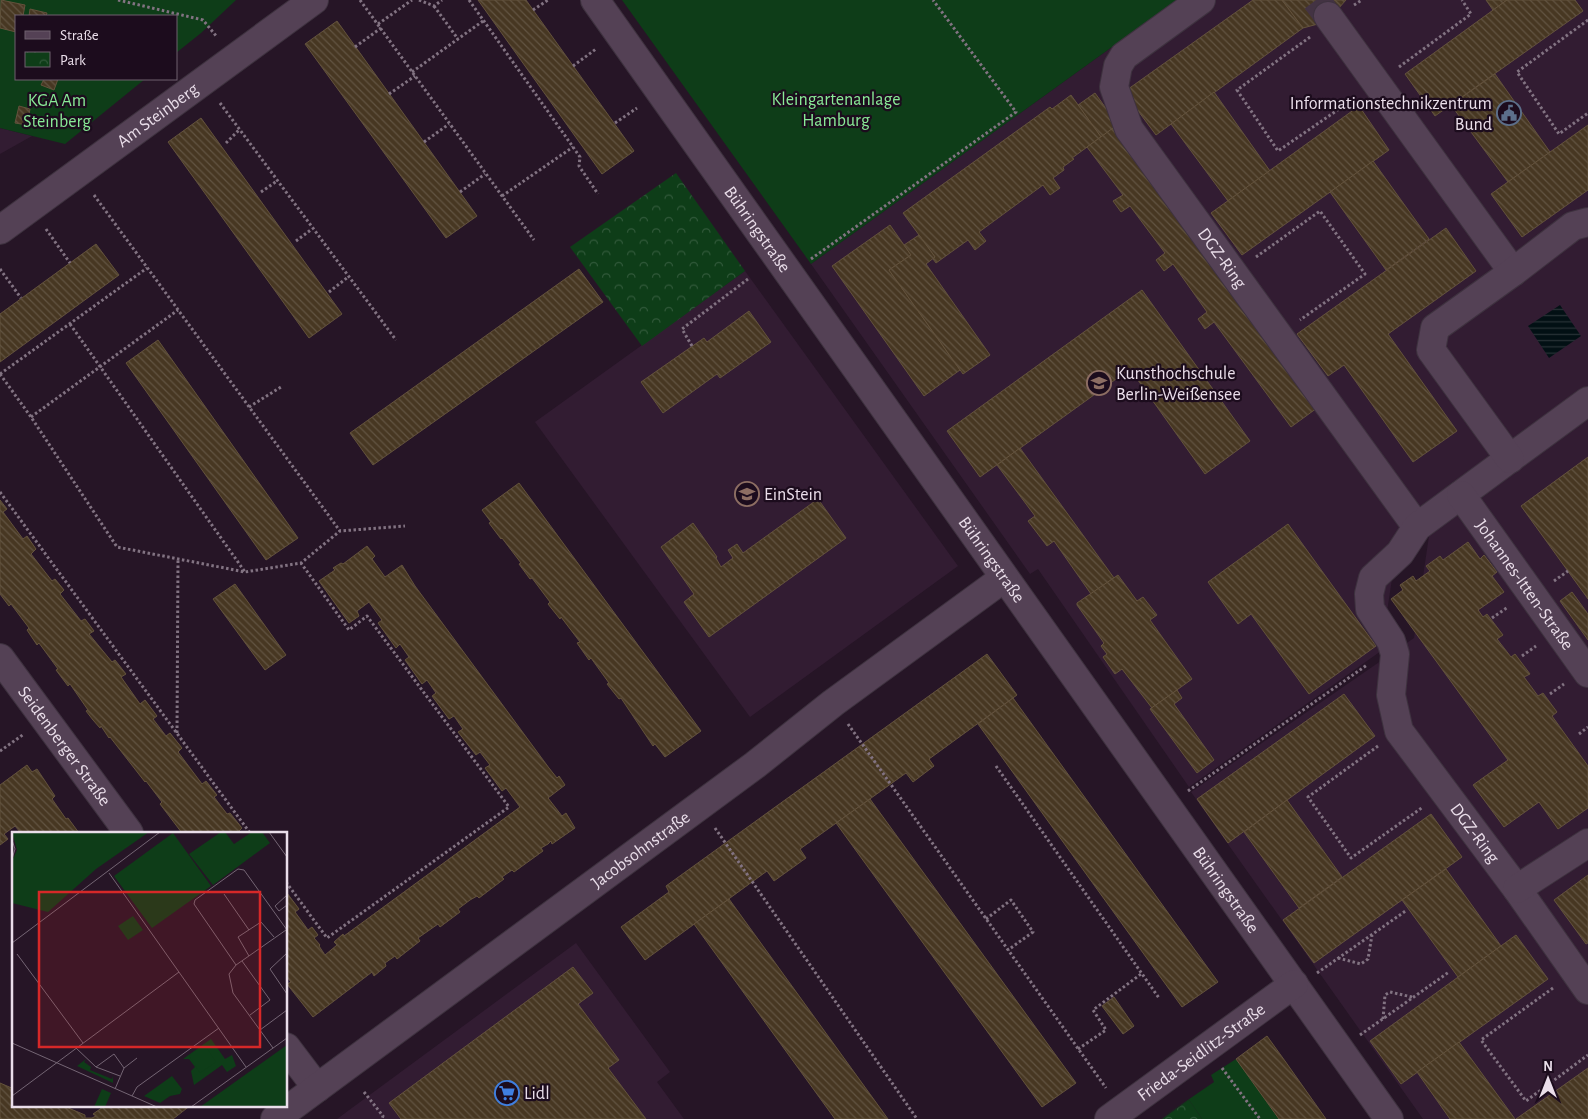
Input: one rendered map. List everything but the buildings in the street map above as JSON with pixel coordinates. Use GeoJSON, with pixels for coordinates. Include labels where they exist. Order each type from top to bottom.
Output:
{"type":"FeatureCollection","features":[{"type":"Feature","properties":{"kind":"street","name":"Am Steinberg"},"geometry":{"type":"LineString","coordinates":[[0,230],[29,210],[76,172],[314,0]]}},
{"type":"Feature","properties":{"kind":"street","name":"Bühringstraße"},"geometry":{"type":"LineString","coordinates":[[595,0],[1167,805],[1303,980],[1389,1119]]}},
{"type":"Feature","properties":{"kind":"street","name":"DGZ-Ring"},"geometry":{"type":"LineString","coordinates":[[1201,0],[1124,56],[1118,66],[1114,87],[1129,128],[1418,527]]}},
{"type":"Feature","properties":{"kind":"street"},"geometry":{"type":"LineString","coordinates":[[1330,19],[1513,272]]}},
{"type":"Feature","properties":{"kind":"street"},"geometry":{"type":"LineString","coordinates":[[1510,459],[1431,350],[1435,328],[1573,226],[1588,222]]}},
{"type":"Feature","properties":{"kind":"street","name":"DGZ-Ring"},"geometry":{"type":"LineString","coordinates":[[1582,981],[1517,889],[1399,731],[1391,695],[1395,654],[1391,641],[1370,609],[1369,594],[1373,578],[1400,553],[1418,527],[1588,401]]}},
{"type":"Feature","properties":{"kind":"street","name":"Johannes-Itten-Straße"},"geometry":{"type":"LineString","coordinates":[[1461,495],[1588,673]]}},
{"type":"Feature","properties":{"kind":"street","name":"Jacobsohnstraße"},"geometry":{"type":"LineString","coordinates":[[275,1119],[755,765],[833,703],[1004,578]]}},
{"type":"Feature","properties":{"kind":"street","name":"Seidenberger Straße"},"geometry":{"type":"LineString","coordinates":[[0,658],[128,832]]}},
{"type":"Feature","properties":{"kind":"street"},"geometry":{"type":"LineString","coordinates":[[1517,889],[1588,843]]}},
{"type":"Feature","properties":{"kind":"street","name":"Frieda-Seidlitz-Straße"},"geometry":{"type":"LineString","coordinates":[[1115,1115],[1303,980]]}},
{"type":"Feature","properties":{"kind":"street"},"geometry":{"type":"LineString","coordinates":[[288,1049],[317,1088]]}},
{"type":"Feature","properties":{"kind":"path"},"geometry":{"type":"LineString","coordinates":[[118,0],[204,20],[234,58]]}},
{"type":"Feature","properties":{"kind":"path"},"geometry":{"type":"LineString","coordinates":[[360,0],[534,240]]}},
{"type":"Feature","properties":{"kind":"path"},"geometry":{"type":"LineString","coordinates":[[378,24],[412,0]]}},
{"type":"Feature","properties":{"kind":"path"},"geometry":{"type":"LineString","coordinates":[[419,0],[434,6],[458,39]]}},
{"type":"Feature","properties":{"kind":"path"},"geometry":{"type":"LineString","coordinates":[[434,6],[442,0]]}},
{"type":"Feature","properties":{"kind":"path"},"geometry":{"type":"LineString","coordinates":[[469,0],[580,157],[578,166],[598,194]]}},
{"type":"Feature","properties":{"kind":"path"},"geometry":{"type":"LineString","coordinates":[[533,10],[548,0]]}},
{"type":"Feature","properties":{"kind":"path"},"geometry":{"type":"LineString","coordinates":[[804,264],[1016,112],[933,0]]}},
{"type":"Feature","properties":{"kind":"path"},"geometry":{"type":"LineString","coordinates":[[1362,0],[1330,19],[1236,90],[1278,152],[1376,84],[1471,14],[1462,0]]}},
{"type":"Feature","properties":{"kind":"path"},"geometry":{"type":"LineString","coordinates":[[1588,20],[1517,72],[1559,134],[1588,114]]}},
{"type":"Feature","properties":{"kind":"path"},"geometry":{"type":"LineString","coordinates":[[389,94],[483,21]]}},
{"type":"Feature","properties":{"kind":"path"},"geometry":{"type":"LineString","coordinates":[[355,47],[381,28]]}},
{"type":"Feature","properties":{"kind":"path"},"geometry":{"type":"LineString","coordinates":[[573,66],[596,49]]}},
{"type":"Feature","properties":{"kind":"path"},"geometry":{"type":"LineString","coordinates":[[203,81],[396,340]]}},
{"type":"Feature","properties":{"kind":"path"},"geometry":{"type":"LineString","coordinates":[[615,123],[638,108]]}},
{"type":"Feature","properties":{"kind":"path"},"geometry":{"type":"LineString","coordinates":[[424,142],[449,124]]}},
{"type":"Feature","properties":{"kind":"path"},"geometry":{"type":"LineString","coordinates":[[226,143],[239,130]]}},
{"type":"Feature","properties":{"kind":"path"},"geometry":{"type":"LineString","coordinates":[[502,196],[573,147]]}},
{"type":"Feature","properties":{"kind":"path"},"geometry":{"type":"LineString","coordinates":[[76,172],[340,531]]}},
{"type":"Feature","properties":{"kind":"path"},"geometry":{"type":"LineString","coordinates":[[460,192],[485,174]]}},
{"type":"Feature","properties":{"kind":"path"},"geometry":{"type":"LineString","coordinates":[[261,192],[277,181]]}},
{"type":"Feature","properties":{"kind":"path"},"geometry":{"type":"LineString","coordinates":[[29,210],[50,234],[70,263]]}},
{"type":"Feature","properties":{"kind":"path"},"geometry":{"type":"LineString","coordinates":[[1234,273],[1320,211],[1364,274],[1279,335]]}},
{"type":"Feature","properties":{"kind":"path"},"geometry":{"type":"LineString","coordinates":[[296,241],[312,229]]}},
{"type":"Feature","properties":{"kind":"path"},"geometry":{"type":"LineString","coordinates":[[147,268],[0,374],[117,547],[245,572],[301,563],[340,531],[405,526]]}},
{"type":"Feature","properties":{"kind":"path"},"geometry":{"type":"LineString","coordinates":[[0,269],[21,298]]}},
{"type":"Feature","properties":{"kind":"path"},"geometry":{"type":"LineString","coordinates":[[329,292],[348,277]]}},
{"type":"Feature","properties":{"kind":"path"},"geometry":{"type":"LineString","coordinates":[[692,346],[682,329],[748,278]]}},
{"type":"Feature","properties":{"kind":"path"},"geometry":{"type":"LineString","coordinates":[[31,418],[178,310]]}},
{"type":"Feature","properties":{"kind":"path"},"geometry":{"type":"LineString","coordinates":[[70,324],[245,572]]}},
{"type":"Feature","properties":{"kind":"path"},"geometry":{"type":"LineString","coordinates":[[249,407],[281,387]]}},
{"type":"Feature","properties":{"kind":"path"},"geometry":{"type":"LineString","coordinates":[[0,492],[249,832]]}},
{"type":"Feature","properties":{"kind":"path"},"geometry":{"type":"LineString","coordinates":[[177,733],[178,559]]}},
{"type":"Feature","properties":{"kind":"path"},"geometry":{"type":"LineString","coordinates":[[288,885],[327,938],[509,807],[367,616],[349,630],[301,563]]}},
{"type":"Feature","properties":{"kind":"path"},"geometry":{"type":"LineString","coordinates":[[1167,805],[1376,659],[1394,667]]}},
{"type":"Feature","properties":{"kind":"path"},"geometry":{"type":"LineString","coordinates":[[833,703],[1078,1049],[1115,1115]]}},
{"type":"Feature","properties":{"kind":"path"},"geometry":{"type":"LineString","coordinates":[[1578,734],[1588,727]]}},
{"type":"Feature","properties":{"kind":"path"},"geometry":{"type":"LineString","coordinates":[[0,751],[32,728]]}},
{"type":"Feature","properties":{"kind":"path"},"geometry":{"type":"LineString","coordinates":[[1399,731],[1308,797],[1350,858],[1444,792]]}},
{"type":"Feature","properties":{"kind":"path"},"geometry":{"type":"LineString","coordinates":[[996,766],[1159,998]]}},
{"type":"Feature","properties":{"kind":"path"},"geometry":{"type":"LineString","coordinates":[[699,805],[917,1119]]}},
{"type":"Feature","properties":{"kind":"path"},"geometry":{"type":"LineString","coordinates":[[986,919],[1012,900],[1033,932],[1008,950]]}},
{"type":"Feature","properties":{"kind":"path"},"geometry":{"type":"LineString","coordinates":[[1303,980],[1407,910]]}},
{"type":"Feature","properties":{"kind":"path"},"geometry":{"type":"LineString","coordinates":[[1338,958],[1361,964],[1368,959],[1372,934]]}},
{"type":"Feature","properties":{"kind":"path"},"geometry":{"type":"LineString","coordinates":[[1357,1037],[1450,972]]}},
{"type":"Feature","properties":{"kind":"path"},"geometry":{"type":"LineString","coordinates":[[1078,1049],[1106,1030],[1093,1010],[1141,974]]}},
{"type":"Feature","properties":{"kind":"path"},"geometry":{"type":"LineString","coordinates":[[1582,981],[1481,1040],[1526,1101],[1588,1056]]}},
{"type":"Feature","properties":{"kind":"path"},"geometry":{"type":"LineString","coordinates":[[1383,1019],[1385,995],[1390,992],[1413,998]]}},
{"type":"Feature","properties":{"kind":"path"},"geometry":{"type":"LineString","coordinates":[[1207,1048],[1260,1119]]}},
{"type":"Feature","properties":{"kind":"path"},"geometry":{"type":"LineString","coordinates":[[364,1092],[383,1116],[382,1119]]}},
{"type":"Feature","properties":{"kind":"shaded area"},"geometry":{"type":"Polygon","coordinates":[[[1177,0],[1588,0],[1588,397],[1399,533],[1381,651],[1189,787],[1038,569],[1030,574],[811,264],[1177,0]]]}},
{"type":"Feature","properties":{"kind":"shaded area"},"geometry":{"type":"Polygon","coordinates":[[[0,128],[32,136],[0,154],[0,128]]]}},
{"type":"Feature","properties":{"kind":"shaded area","name":"EinStein"},"geometry":{"type":"Polygon","coordinates":[[[745,271],[958,566],[750,717],[535,422],[745,271]]]}},
{"type":"Feature","properties":{"kind":"shaded area"},"geometry":{"type":"Polygon","coordinates":[[[1560,305],[1581,336],[1549,358],[1528,326],[1560,305]]]}},
{"type":"Feature","properties":{"kind":"shaded area"},"geometry":{"type":"Polygon","coordinates":[[[1588,417],[1588,1119],[1423,1119],[1191,792],[1414,638],[1430,529],[1588,417]]]}},
{"type":"Feature","properties":{"kind":"shaded area"},"geometry":{"type":"Polygon","coordinates":[[[576,943],[670,1072],[657,1082],[684,1119],[337,1119],[576,943]]]}},
{"type":"Feature","properties":{"kind":"green space","name":"KGA Am Steinberg"},"geometry":{"type":"Polygon","coordinates":[[[0,0],[236,0],[178,51],[178,15],[15,15],[15,80],[144,80],[65,144],[0,128],[0,0]]]}},
{"type":"Feature","properties":{"kind":"green space","name":"Kleingartenanlage Hamburg"},"geometry":{"type":"Polygon","coordinates":[[[622,0],[1177,0],[811,264],[622,0]]]}},
{"type":"Feature","properties":{"kind":"green space"},"geometry":{"type":"Polygon","coordinates":[[[676,173],[745,271],[642,346],[570,247],[676,173]]]}},
{"type":"Feature","properties":{"kind":"green space"},"geometry":{"type":"Polygon","coordinates":[[[1236,1059],[1279,1119],[1202,1119],[1189,1100],[1160,1119],[1214,1082],[1211,1075],[1236,1059]]]}},
{"type":"Feature","properties":{"kind":"green space"},"geometry":{"type":"Polygon","coordinates":[[[1189,1100],[1202,1119],[1162,1119],[1189,1100]]]}},
{"type":"Feature","properties":{"kind":"tunnel"},"geometry":{"type":"LineString","coordinates":[[1316,0],[1328,16]]}},
{"type":"Feature","properties":{"kind":"place","name":"Informationstechnikzentrum Bund"},"geometry":{"type":"Point","coordinates":[1509,113]}},
{"type":"Feature","properties":{"kind":"place","name":"Kunsthochschule Berlin-Weißensee"},"geometry":{"type":"Point","coordinates":[1099,383]}},
{"type":"Feature","properties":{"kind":"place","name":"EinStein"},"geometry":{"type":"Point","coordinates":[747,494]}},
{"type":"Feature","properties":{"kind":"place","name":"Lidl"},"geometry":{"type":"Point","coordinates":[507,1093]}}]}
